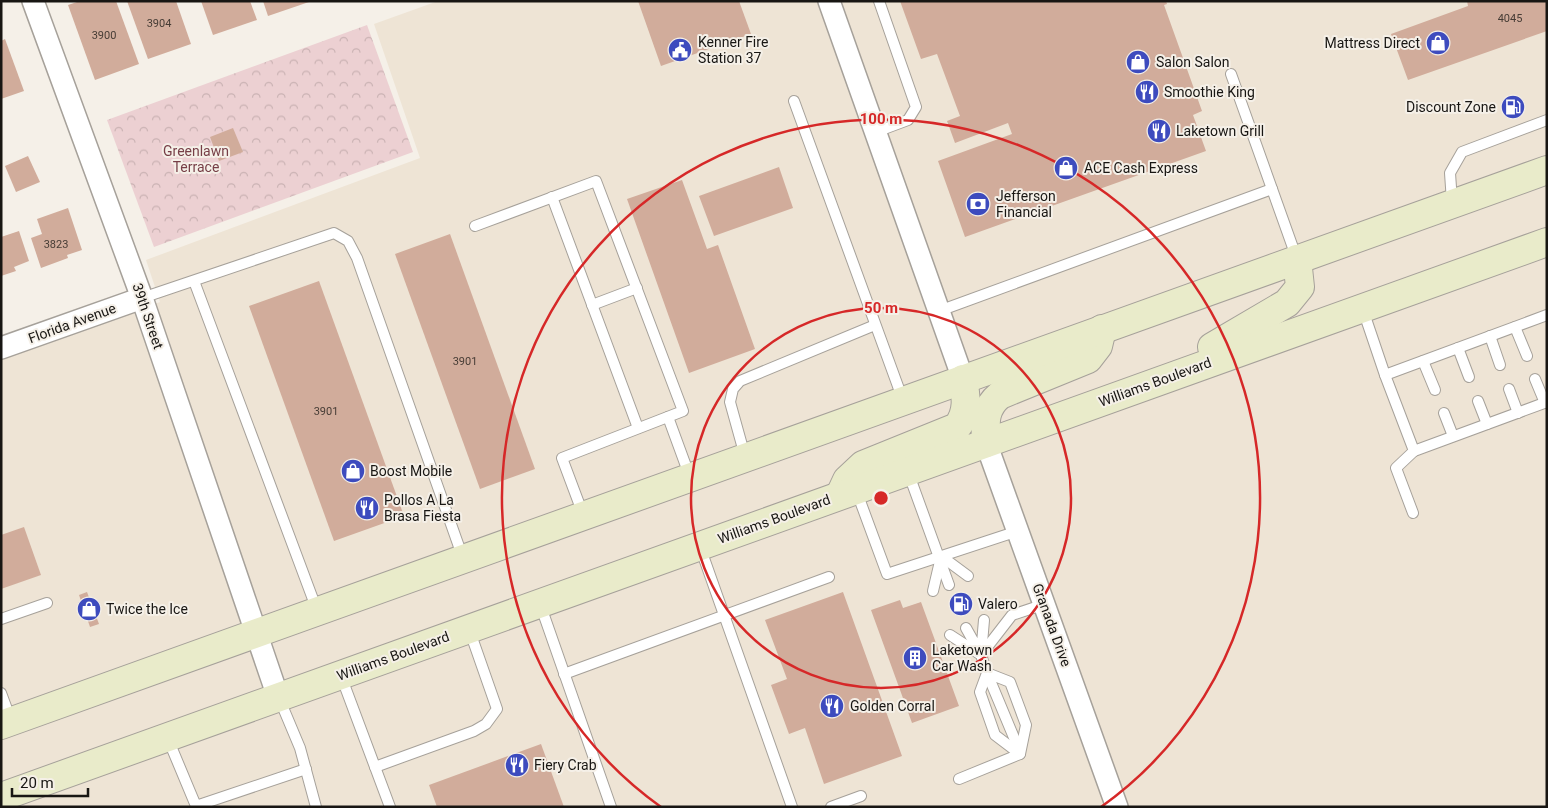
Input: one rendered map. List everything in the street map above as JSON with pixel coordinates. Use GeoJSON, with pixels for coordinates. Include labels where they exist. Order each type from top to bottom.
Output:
{"type":"FeatureCollection","features":[{"type":"Feature","properties":{"kind":"main road"},"geometry":{"type":"LineString","coordinates":[[6,723],[1547,170]]}},
{"type":"Feature","properties":{"kind":"main road","name":"Williams Boulevard"},"geometry":{"type":"LineString","coordinates":[[1,798],[986,442],[1547,242]]}},
{"type":"Feature","properties":{"kind":"main road"},"geometry":{"type":"LineString","coordinates":[[1134,390],[1255,324],[1287,303],[1300,287],[1297,259]]}},
{"type":"Feature","properties":{"kind":"main road"},"geometry":{"type":"LineString","coordinates":[[986,442],[984,422],[986,411],[992,402],[1000,395],[1088,360],[1098,346],[1102,329]]}},
{"type":"Feature","properties":{"kind":"main road"},"geometry":{"type":"LineString","coordinates":[[848,492],[847,480],[863,465],[957,426],[962,420],[967,399],[962,379]]}},
{"type":"Feature","properties":{"kind":"street","name":"39th Street"},"geometry":{"type":"LineString","coordinates":[[33,1],[142,298],[278,697]]}},
{"type":"Feature","properties":{"kind":"street"},"geometry":{"type":"LineString","coordinates":[[829,1],[962,379]]}},
{"type":"Feature","properties":{"kind":"street","name":"Florida Avenue"},"geometry":{"type":"LineString","coordinates":[[1,348],[142,298]]}},
{"type":"Feature","properties":{"kind":"street","name":"Granada Drive"},"geometry":{"type":"LineString","coordinates":[[986,442],[1117,807]]}},
{"type":"Feature","properties":{"kind":"lane"},"geometry":{"type":"LineString","coordinates":[[876,132],[908,120],[916,107],[879,1]]}},
{"type":"Feature","properties":{"kind":"lane"},"geometry":{"type":"LineString","coordinates":[[1231,74],[1297,259]]}},
{"type":"Feature","properties":{"kind":"lane"},"geometry":{"type":"LineString","coordinates":[[794,101],[903,401]]}},
{"type":"Feature","properties":{"kind":"lane"},"geometry":{"type":"LineString","coordinates":[[1453,204],[1450,172],[1462,152],[1547,120]]}},
{"type":"Feature","properties":{"kind":"lane"},"geometry":{"type":"LineString","coordinates":[[475,226],[596,181],[683,411],[562,458],[583,515]]}},
{"type":"Feature","properties":{"kind":"lane"},"geometry":{"type":"LineString","coordinates":[[939,311],[1272,190]]}},
{"type":"Feature","properties":{"kind":"lane"},"geometry":{"type":"LineString","coordinates":[[552,198],[638,428]]}},
{"type":"Feature","properties":{"kind":"lane"},"geometry":{"type":"LineString","coordinates":[[142,298],[334,233],[348,241],[357,258],[463,559]]}},
{"type":"Feature","properties":{"kind":"lane"},"geometry":{"type":"LineString","coordinates":[[194,280],[317,612]]}},
{"type":"Feature","properties":{"kind":"lane"},"geometry":{"type":"LineString","coordinates":[[592,305],[637,288]]}},
{"type":"Feature","properties":{"kind":"lane"},"geometry":{"type":"LineString","coordinates":[[1362,308],[1414,451]]}},
{"type":"Feature","properties":{"kind":"lane"},"geometry":{"type":"LineString","coordinates":[[1385,375],[1547,315]]}},
{"type":"Feature","properties":{"kind":"lane"},"geometry":{"type":"LineString","coordinates":[[745,457],[730,402],[733,389],[740,381],[875,325]]}},
{"type":"Feature","properties":{"kind":"lane"},"geometry":{"type":"LineString","coordinates":[[1515,327],[1526,356]]}},
{"type":"Feature","properties":{"kind":"lane"},"geometry":{"type":"LineString","coordinates":[[1490,336],[1500,365]]}},
{"type":"Feature","properties":{"kind":"lane"},"geometry":{"type":"LineString","coordinates":[[1458,348],[1469,377]]}},
{"type":"Feature","properties":{"kind":"lane"},"geometry":{"type":"LineString","coordinates":[[1423,361],[1435,390]]}},
{"type":"Feature","properties":{"kind":"lane"},"geometry":{"type":"LineString","coordinates":[[1412,513],[1396,468],[1414,451],[1546,402],[1536,380]]}},
{"type":"Feature","properties":{"kind":"lane"},"geometry":{"type":"LineString","coordinates":[[1509,389],[1518,412]]}},
{"type":"Feature","properties":{"kind":"lane"},"geometry":{"type":"LineString","coordinates":[[1478,401],[1487,424]]}},
{"type":"Feature","properties":{"kind":"lane"},"geometry":{"type":"LineString","coordinates":[[1444,413],[1453,436]]}},
{"type":"Feature","properties":{"kind":"lane"},"geometry":{"type":"LineString","coordinates":[[668,417],[690,477]]}},
{"type":"Feature","properties":{"kind":"lane"},"geometry":{"type":"LineString","coordinates":[[908,471],[941,556],[949,585]]}},
{"type":"Feature","properties":{"kind":"lane"},"geometry":{"type":"LineString","coordinates":[[848,492],[886,574],[1018,531]]}},
{"type":"Feature","properties":{"kind":"lane"},"geometry":{"type":"LineString","coordinates":[[700,546],[792,807]]}},
{"type":"Feature","properties":{"kind":"lane"},"geometry":{"type":"LineString","coordinates":[[941,556],[968,576]]}},
{"type":"Feature","properties":{"kind":"lane"},"geometry":{"type":"LineString","coordinates":[[933,592],[941,556]]}},
{"type":"Feature","properties":{"kind":"lane"},"geometry":{"type":"LineString","coordinates":[[564,674],[829,577]]}},
{"type":"Feature","properties":{"kind":"lane"},"geometry":{"type":"LineString","coordinates":[[1,619],[47,603]]}},
{"type":"Feature","properties":{"kind":"lane"},"geometry":{"type":"LineString","coordinates":[[539,603],[611,807]]}},
{"type":"Feature","properties":{"kind":"lane"},"geometry":{"type":"LineString","coordinates":[[981,656],[1012,615],[1044,604]]}},
{"type":"Feature","properties":{"kind":"lane"},"geometry":{"type":"LineString","coordinates":[[981,656],[984,620]]}},
{"type":"Feature","properties":{"kind":"lane"},"geometry":{"type":"LineString","coordinates":[[375,767],[474,731],[493,717],[497,709],[469,628]]}},
{"type":"Feature","properties":{"kind":"lane"},"geometry":{"type":"LineString","coordinates":[[966,628],[981,656],[1005,712],[1020,754]]}},
{"type":"Feature","properties":{"kind":"lane"},"geometry":{"type":"LineString","coordinates":[[950,635],[981,656]]}},
{"type":"Feature","properties":{"kind":"lane"},"geometry":{"type":"LineString","coordinates":[[987,672],[1010,682],[1026,725],[1020,754]]}},
{"type":"Feature","properties":{"kind":"lane"},"geometry":{"type":"LineString","coordinates":[[987,672],[980,692],[995,735],[1020,754]]}},
{"type":"Feature","properties":{"kind":"lane"},"geometry":{"type":"LineString","coordinates":[[340,675],[390,807]]}},
{"type":"Feature","properties":{"kind":"lane"},"geometry":{"type":"LineString","coordinates":[[1,692],[6,723]]}},
{"type":"Feature","properties":{"kind":"lane"},"geometry":{"type":"LineString","coordinates":[[278,697],[300,748],[316,807]]}},
{"type":"Feature","properties":{"kind":"lane"},"geometry":{"type":"LineString","coordinates":[[167,737],[196,806],[306,769]]}},
{"type":"Feature","properties":{"kind":"lane"},"geometry":{"type":"LineString","coordinates":[[958,779],[1020,754]]}},
{"type":"Feature","properties":{"kind":"lane"},"geometry":{"type":"LineString","coordinates":[[831,807],[861,796]]}},
{"type":"Feature","properties":{"kind":"shaded area"},"geometry":{"type":"Polygon","coordinates":[[[438,1],[1547,1],[1547,807],[1,807],[1,359],[160,302],[146,260],[420,158],[374,24],[438,1]]]}},
{"type":"Feature","properties":{"kind":"green space","name":"Greenlawn Terrace"},"geometry":{"type":"Polygon","coordinates":[[[367,25],[413,152],[154,247],[107,120],[367,25]]]}},
{"type":"Feature","properties":{"kind":"building"},"geometry":{"type":"Polygon","coordinates":[[[80,1],[116,1],[139,64],[95,80],[68,5],[80,1]]]}},
{"type":"Feature","properties":{"kind":"building"},"geometry":{"type":"Polygon","coordinates":[[[127,1],[176,1],[191,44],[148,59],[127,1]]]}},
{"type":"Feature","properties":{"kind":"building"},"geometry":{"type":"Polygon","coordinates":[[[201,1],[250,1],[257,20],[213,35],[201,1]]]}},
{"type":"Feature","properties":{"kind":"building"},"geometry":{"type":"Polygon","coordinates":[[[263,1],[309,1],[309,2],[268,16],[263,1]]]}},
{"type":"Feature","properties":{"kind":"building","name":"Kenner Fire Station 37"},"geometry":{"type":"Polygon","coordinates":[[[638,1],[739,1],[751,34],[661,66],[638,1]]]}},
{"type":"Feature","properties":{"kind":"building"},"geometry":{"type":"Polygon","coordinates":[[[900,1],[1166,1],[1167,4],[1164,5],[1202,111],[1193,115],[1206,151],[965,237],[938,161],[1012,134],[1008,123],[955,143],[947,121],[960,116],[937,54],[921,59],[900,1]]]}},
{"type":"Feature","properties":{"kind":"building"},"geometry":{"type":"Polygon","coordinates":[[[1467,1],[1547,1],[1547,31],[1408,80],[1391,34],[1468,6],[1467,1]]]}},
{"type":"Feature","properties":{"kind":"building"},"geometry":{"type":"Polygon","coordinates":[[[5,39],[24,91],[1,99],[1,41],[5,39]]]}},
{"type":"Feature","properties":{"kind":"building"},"geometry":{"type":"Polygon","coordinates":[[[233,128],[243,152],[219,161],[210,137],[233,128]]]}},
{"type":"Feature","properties":{"kind":"building"},"geometry":{"type":"Polygon","coordinates":[[[28,156],[40,182],[16,192],[5,166],[28,156]]]}},
{"type":"Feature","properties":{"kind":"building"},"geometry":{"type":"Polygon","coordinates":[[[779,167],[793,208],[714,236],[699,196],[779,167]]]}},
{"type":"Feature","properties":{"kind":"building"},"geometry":{"type":"Polygon","coordinates":[[[682,180],[707,249],[718,245],[755,349],[689,373],[627,199],[682,180]]]}},
{"type":"Feature","properties":{"kind":"building"},"geometry":{"type":"Polygon","coordinates":[[[68,208],[82,250],[67,255],[68,258],[41,268],[31,238],[42,234],[37,219],[68,208]]]}},
{"type":"Feature","properties":{"kind":"building"},"geometry":{"type":"Polygon","coordinates":[[[19,231],[29,261],[14,267],[16,271],[1,276],[1,237],[19,231]]]}},
{"type":"Feature","properties":{"kind":"building"},"geometry":{"type":"Polygon","coordinates":[[[450,234],[535,469],[480,489],[395,254],[450,234]]]}},
{"type":"Feature","properties":{"kind":"building"},"geometry":{"type":"Polygon","coordinates":[[[319,281],[404,516],[334,541],[249,306],[319,281]]]}},
{"type":"Feature","properties":{"kind":"building"},"geometry":{"type":"Polygon","coordinates":[[[24,527],[41,575],[1,589],[1,535],[24,527]]]}},
{"type":"Feature","properties":{"kind":"building","name":"Twice the Ice"},"geometry":{"type":"Polygon","coordinates":[[[87,592],[99,624],[90,627],[79,595],[87,592]]]}},
{"type":"Feature","properties":{"kind":"building","name":"Golden Corral"},"geometry":{"type":"Polygon","coordinates":[[[843,592],[902,756],[824,784],[805,728],[789,734],[771,685],[787,679],[765,620],[843,592]]]}},
{"type":"Feature","properties":{"kind":"building","name":"Laketown Car Wash"},"geometry":{"type":"Polygon","coordinates":[[[900,600],[903,608],[921,602],[959,706],[912,723],[871,610],[900,600]]]}},
{"type":"Feature","properties":{"kind":"building","name":"Fiery Crab"},"geometry":{"type":"Polygon","coordinates":[[[541,744],[564,807],[437,807],[429,785],[541,744]]]}},
{"type":"Feature","properties":{"kind":"place","name":"Mattress Direct"},"geometry":{"type":"Point","coordinates":[1438,43]}},
{"type":"Feature","properties":{"kind":"place","name":"Kenner Fire Station 37"},"geometry":{"type":"Point","coordinates":[680,50]}},
{"type":"Feature","properties":{"kind":"place","name":"Salon Salon"},"geometry":{"type":"Point","coordinates":[1138,62]}},
{"type":"Feature","properties":{"kind":"place","name":"Smoothie King"},"geometry":{"type":"Point","coordinates":[1147,92]}},
{"type":"Feature","properties":{"kind":"place","name":"Discount Zone"},"geometry":{"type":"Point","coordinates":[1513,107]}},
{"type":"Feature","properties":{"kind":"place","name":"Laketown Grill"},"geometry":{"type":"Point","coordinates":[1159,131]}},
{"type":"Feature","properties":{"kind":"place","name":"ACE Cash Express"},"geometry":{"type":"Point","coordinates":[1066,168]}},
{"type":"Feature","properties":{"kind":"place","name":"Jefferson Financial"},"geometry":{"type":"Point","coordinates":[978,204]}},
{"type":"Feature","properties":{"kind":"place","name":"Boost Mobile"},"geometry":{"type":"Point","coordinates":[353,471]}},
{"type":"Feature","properties":{"kind":"place","name":"Pollos A La Brasa Fiesta"},"geometry":{"type":"Point","coordinates":[367,508]}},
{"type":"Feature","properties":{"kind":"place","name":"Valero"},"geometry":{"type":"Point","coordinates":[961,604]}},
{"type":"Feature","properties":{"kind":"place","name":"Twice the Ice"},"geometry":{"type":"Point","coordinates":[89,609]}},
{"type":"Feature","properties":{"kind":"place","name":"Laketown Car Wash"},"geometry":{"type":"Point","coordinates":[915,658]}},
{"type":"Feature","properties":{"kind":"place","name":"Golden Corral"},"geometry":{"type":"Point","coordinates":[832,706]}},
{"type":"Feature","properties":{"kind":"place","name":"Fiery Crab"},"geometry":{"type":"Point","coordinates":[517,765]}}]}
